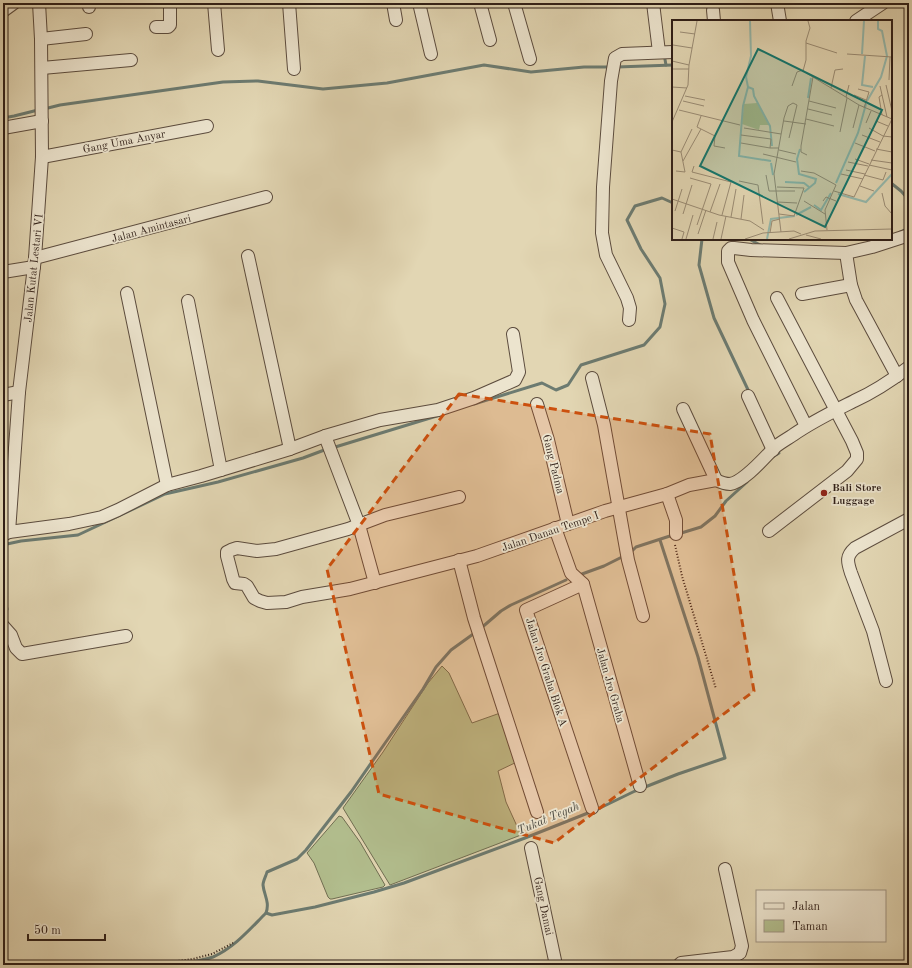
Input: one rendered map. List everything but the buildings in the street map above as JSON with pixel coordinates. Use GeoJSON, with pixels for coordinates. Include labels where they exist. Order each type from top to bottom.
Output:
{"type":"FeatureCollection","features":[{"type":"Feature","properties":{"kind":"street"},"geometry":{"type":"LineString","coordinates":[[3,10],[14,3]]}},
{"type":"Feature","properties":{"kind":"street","name":"Jalan Kutat Lestari VI"},"geometry":{"type":"LineString","coordinates":[[6,533],[19,392],[34,262],[42,157],[42,68],[39,3]]}},
{"type":"Feature","properties":{"kind":"street"},"geometry":{"type":"LineString","coordinates":[[156,28],[168,27],[170,25],[170,3]]}},
{"type":"Feature","properties":{"kind":"street"},"geometry":{"type":"LineString","coordinates":[[214,3],[218,50]]}},
{"type":"Feature","properties":{"kind":"street"},"geometry":{"type":"LineString","coordinates":[[289,3],[294,69]]}},
{"type":"Feature","properties":{"kind":"street"},"geometry":{"type":"LineString","coordinates":[[393,3],[396,20]]}},
{"type":"Feature","properties":{"kind":"street"},"geometry":{"type":"LineString","coordinates":[[419,3],[430,54]]}},
{"type":"Feature","properties":{"kind":"street"},"geometry":{"type":"LineString","coordinates":[[480,3],[490,40]]}},
{"type":"Feature","properties":{"kind":"street"},"geometry":{"type":"LineString","coordinates":[[514,3],[530,59]]}},
{"type":"Feature","properties":{"kind":"street"},"geometry":{"type":"LineString","coordinates":[[629,320],[630,308],[627,298],[606,255],[602,233],[603,187],[611,81],[615,58],[622,54],[666,52],[653,3]]}},
{"type":"Feature","properties":{"kind":"street"},"geometry":{"type":"LineString","coordinates":[[777,3],[780,20]]}},
{"type":"Feature","properties":{"kind":"street"},"geometry":{"type":"LineString","coordinates":[[858,20],[883,3]]}},
{"type":"Feature","properties":{"kind":"street"},"geometry":{"type":"LineString","coordinates":[[41,39],[86,34]]}},
{"type":"Feature","properties":{"kind":"street"},"geometry":{"type":"LineString","coordinates":[[42,68],[131,60]]}},
{"type":"Feature","properties":{"kind":"street"},"geometry":{"type":"LineString","coordinates":[[3,128],[42,118]]}},
{"type":"Feature","properties":{"kind":"street","name":"Gang Uma Anyar"},"geometry":{"type":"LineString","coordinates":[[42,157],[207,126]]}},
{"type":"Feature","properties":{"kind":"street","name":"Jalan Amintasari"},"geometry":{"type":"LineString","coordinates":[[3,272],[266,197]]}},
{"type":"Feature","properties":{"kind":"street"},"geometry":{"type":"LineString","coordinates":[[806,426],[753,320],[728,262],[727,253],[729,249],[846,253],[872,247],[909,235]]}},
{"type":"Feature","properties":{"kind":"street"},"geometry":{"type":"LineString","coordinates":[[846,253],[850,285],[867,322],[897,376]]}},
{"type":"Feature","properties":{"kind":"street"},"geometry":{"type":"LineString","coordinates":[[248,256],[290,449]]}},
{"type":"Feature","properties":{"kind":"street"},"geometry":{"type":"LineString","coordinates":[[802,294],[850,285]]}},
{"type":"Feature","properties":{"kind":"street"},"geometry":{"type":"LineString","coordinates":[[127,293],[167,485]]}},
{"type":"Feature","properties":{"kind":"street"},"geometry":{"type":"LineString","coordinates":[[768,531],[847,471],[857,459],[857,453],[852,440],[777,298]]}},
{"type":"Feature","properties":{"kind":"street"},"geometry":{"type":"LineString","coordinates":[[188,301],[221,470]]}},
{"type":"Feature","properties":{"kind":"street"},"geometry":{"type":"LineString","coordinates":[[6,533],[69,524],[102,517],[167,485],[326,439],[380,420],[438,410],[474,398],[515,380],[519,372],[513,334]]}},
{"type":"Feature","properties":{"kind":"street","name":"Jalan Danau Tempe I"},"geometry":{"type":"LineString","coordinates":[[359,525],[264,551],[250,551],[237,548],[231,550],[227,552],[226,556],[235,583],[247,586],[254,598],[260,601],[267,603],[286,602],[302,597],[375,583],[498,549],[619,507],[667,494],[688,485],[716,480],[722,483],[730,484],[737,482],[753,470],[773,450],[806,426],[836,409],[855,401],[909,368]]}},
{"type":"Feature","properties":{"kind":"street"},"geometry":{"type":"LineString","coordinates":[[592,378],[604,425],[624,543],[642,616]]}},
{"type":"Feature","properties":{"kind":"street"},"geometry":{"type":"LineString","coordinates":[[3,395],[19,392]]}},
{"type":"Feature","properties":{"kind":"street"},"geometry":{"type":"LineString","coordinates":[[748,396],[773,450]]}},
{"type":"Feature","properties":{"kind":"street","name":"Gang Padma"},"geometry":{"type":"LineString","coordinates":[[537,404],[548,440],[568,524]]}},
{"type":"Feature","properties":{"kind":"street"},"geometry":{"type":"LineString","coordinates":[[683,409],[716,480]]}},
{"type":"Feature","properties":{"kind":"street"},"geometry":{"type":"LineString","coordinates":[[326,439],[359,525],[375,583]]}},
{"type":"Feature","properties":{"kind":"street"},"geometry":{"type":"LineString","coordinates":[[667,494],[676,520],[676,534]]}},
{"type":"Feature","properties":{"kind":"street"},"geometry":{"type":"LineString","coordinates":[[359,525],[385,515],[459,497]]}},
{"type":"Feature","properties":{"kind":"street"},"geometry":{"type":"LineString","coordinates":[[886,681],[873,631],[851,572],[848,557],[855,548],[909,519]]}},
{"type":"Feature","properties":{"kind":"street"},"geometry":{"type":"LineString","coordinates":[[555,528],[571,573],[583,584]]}},
{"type":"Feature","properties":{"kind":"street"},"geometry":{"type":"LineString","coordinates":[[459,560],[474,618],[537,812]]}},
{"type":"Feature","properties":{"kind":"street","name":"Jalan Jro Graha"},"geometry":{"type":"LineString","coordinates":[[583,584],[640,786]]}},
{"type":"Feature","properties":{"kind":"street","name":"Jalan Jro Graha Blok A"},"geometry":{"type":"LineString","coordinates":[[583,584],[526,610],[592,808]]}},
{"type":"Feature","properties":{"kind":"street"},"geometry":{"type":"LineString","coordinates":[[6,629],[16,648],[22,654],[126,636]]}},
{"type":"Feature","properties":{"kind":"street","name":"Gang Damai"},"geometry":{"type":"LineString","coordinates":[[532,848],[556,965]]}},
{"type":"Feature","properties":{"kind":"street"},"geometry":{"type":"LineString","coordinates":[[679,965],[681,963],[733,957],[740,953],[742,946],[725,869]]}},
{"type":"Feature","properties":{"kind":"path"},"geometry":{"type":"LineString","coordinates":[[675,546],[682,576],[716,689]]}},
{"type":"Feature","properties":{"kind":"path"},"geometry":{"type":"LineString","coordinates":[[146,965],[193,959],[212,954],[233,943]]}},
{"type":"Feature","properties":{"kind":"highlighted area"},"geometry":{"type":"Polygon","coordinates":[[[459,394],[710,434],[754,691],[554,843],[379,794],[327,569],[459,394]]]}},
{"type":"Feature","properties":{"kind":"green space"},"geometry":{"type":"Polygon","coordinates":[[[442,666],[449,673],[472,723],[503,712],[519,761],[498,771],[506,802],[521,835],[390,885],[343,808],[383,752],[428,683],[442,666]]]}},
{"type":"Feature","properties":{"kind":"green space"},"geometry":{"type":"Polygon","coordinates":[[[339,816],[342,817],[360,842],[385,885],[383,887],[332,899],[328,897],[314,863],[307,853],[339,816]]]}},
{"type":"Feature","properties":{"kind":"waterway"},"geometry":{"type":"LineString","coordinates":[[664,54],[666,65]]}},
{"type":"Feature","properties":{"kind":"waterway"},"geometry":{"type":"LineString","coordinates":[[44,109],[60,105],[223,82],[258,81],[323,89],[387,83],[484,65],[531,72],[584,67],[611,67]]}},
{"type":"Feature","properties":{"kind":"waterway"},"geometry":{"type":"LineString","coordinates":[[617,67],[672,65]]}},
{"type":"Feature","properties":{"kind":"waterway"},"geometry":{"type":"LineString","coordinates":[[3,118],[38,110]]}},
{"type":"Feature","properties":{"kind":"waterway"},"geometry":{"type":"LineString","coordinates":[[892,184],[909,200]]}},
{"type":"Feature","properties":{"kind":"waterway"},"geometry":{"type":"LineString","coordinates":[[474,404],[542,383],[556,390],[568,385],[581,365],[644,345],[660,327],[665,304],[660,278],[641,249],[627,220],[635,206],[662,198],[672,203]]}},
{"type":"Feature","properties":{"kind":"waterway"},"geometry":{"type":"LineString","coordinates":[[900,232],[909,228]]}},
{"type":"Feature","properties":{"kind":"waterway"},"geometry":{"type":"LineString","coordinates":[[702,240],[699,265],[714,318],[750,394]]}},
{"type":"Feature","properties":{"kind":"waterway"},"geometry":{"type":"LineString","coordinates":[[751,240],[762,246]]}},
{"type":"Feature","properties":{"kind":"waterway"},"geometry":{"type":"LineString","coordinates":[[332,448],[440,415]]}},
{"type":"Feature","properties":{"kind":"waterway"},"geometry":{"type":"LineString","coordinates":[[3,548],[7,544],[21,541],[78,535],[165,494],[218,482],[303,458],[327,449]]}},
{"type":"Feature","properties":{"kind":"waterway"},"geometry":{"type":"LineString","coordinates":[[771,458],[779,453]]}},
{"type":"Feature","properties":{"kind":"waterway"},"geometry":{"type":"LineString","coordinates":[[678,534],[701,527],[715,516],[726,501],[747,482]]}},
{"type":"Feature","properties":{"kind":"waterway"},"geometry":{"type":"LineString","coordinates":[[631,552],[636,547],[673,535]]}},
{"type":"Feature","properties":{"kind":"waterway","name":"Tukat Tegah"},"geometry":{"type":"LineString","coordinates":[[266,913],[272,915],[315,907],[404,883],[598,809],[635,791],[678,774],[725,758],[698,657],[660,540]]}},
{"type":"Feature","properties":{"kind":"waterway"},"geometry":{"type":"LineString","coordinates":[[582,574],[604,566],[624,556]]}},
{"type":"Feature","properties":{"kind":"waterway"},"geometry":{"type":"LineString","coordinates":[[480,629],[501,611],[511,605],[566,580]]}},
{"type":"Feature","properties":{"kind":"waterway"},"geometry":{"type":"LineString","coordinates":[[3,592],[7,609],[3,621]]}},
{"type":"Feature","properties":{"kind":"waterway"},"geometry":{"type":"LineString","coordinates":[[170,965],[202,960],[221,953],[241,938],[266,913],[267,902],[263,882],[267,872],[297,859],[306,850],[351,792],[423,689],[436,667],[451,650],[476,632]]}},
{"type":"Feature","properties":{"kind":"place","name":"Bali Store Luggage"},"geometry":{"type":"Point","coordinates":[824,493]}}]}
